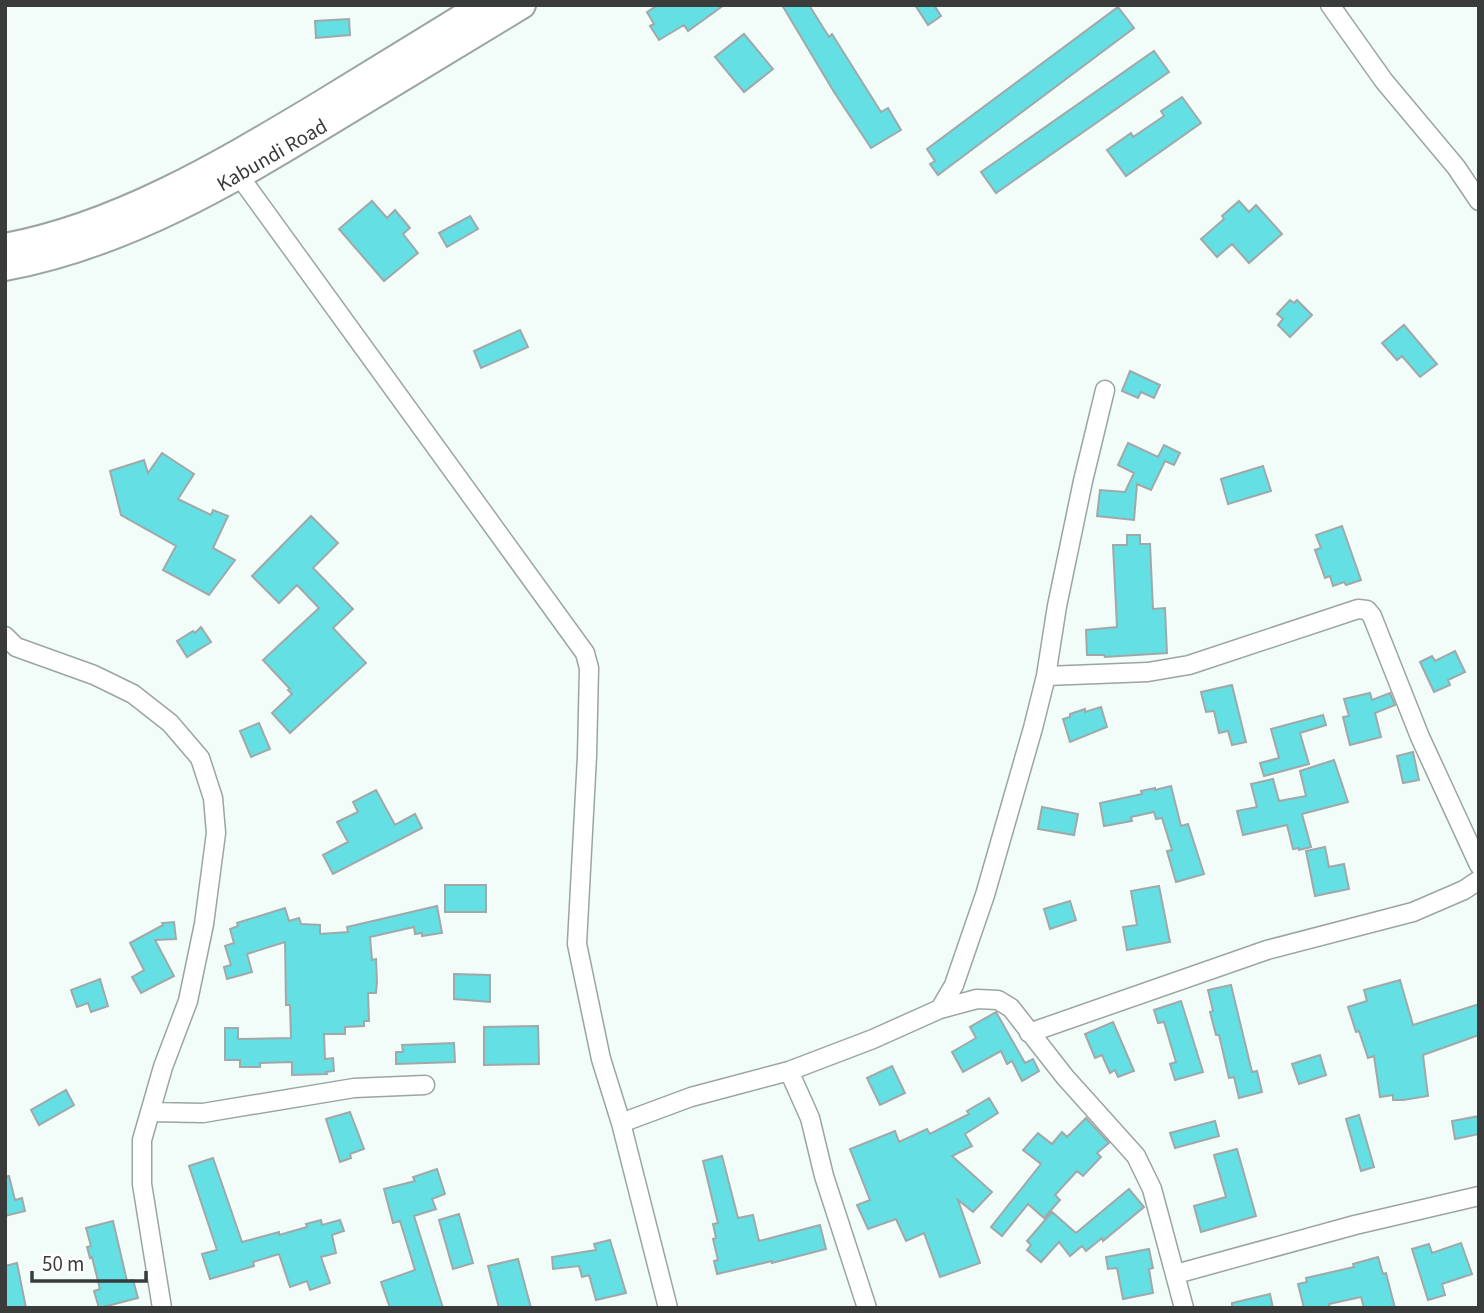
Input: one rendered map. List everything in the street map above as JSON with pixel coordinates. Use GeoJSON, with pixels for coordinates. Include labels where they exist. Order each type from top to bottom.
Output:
{"type":"FeatureCollection","features":[{"type":"Feature","properties":{"kind":"street","name":"Kabundi Road"},"geometry":{"type":"LineString","coordinates":[[5,247],[29,243],[120,213],[233,169],[483,5]]}},
{"type":"Feature","properties":{"kind":"street","name":"Kabundi Road"},"geometry":{"type":"LineString","coordinates":[[5,267],[34,262],[127,231],[522,5]]}},
{"type":"Feature","properties":{"kind":"street"},"geometry":{"type":"LineString","coordinates":[[1330,5],[1384,81],[1455,167],[1479,201]]}},
{"type":"Feature","properties":{"kind":"street"},"geometry":{"type":"LineString","coordinates":[[233,169],[585,653],[589,668],[588,743],[577,944],[597,1045],[621,1123],[668,1308]]}},
{"type":"Feature","properties":{"kind":"street"},"geometry":{"type":"LineString","coordinates":[[940,1009],[954,985],[1014,800],[1046,676],[1057,606],[1105,390]]}},
{"type":"Feature","properties":{"kind":"street"},"geometry":{"type":"LineString","coordinates":[[1046,676],[1148,671],[1188,666],[1358,609],[1367,610],[1372,616],[1444,793],[1479,865]]}},
{"type":"Feature","properties":{"kind":"street"},"geometry":{"type":"LineString","coordinates":[[9,647],[94,675],[142,701],[170,723],[200,758],[213,798],[216,833],[204,924],[188,1001],[163,1067],[142,1140],[142,1184],[158,1307]]}},
{"type":"Feature","properties":{"kind":"street"},"geometry":{"type":"LineString","coordinates":[[1029,1033],[1267,950],[1413,912],[1464,890],[1479,880]]}},
{"type":"Feature","properties":{"kind":"street"},"geometry":{"type":"LineString","coordinates":[[621,1123],[691,1097],[789,1071],[873,1039],[940,1009],[977,999],[998,1000],[1011,1009],[1073,1086],[1136,1156],[1152,1189],[1184,1308]]}},
{"type":"Feature","properties":{"kind":"street"},"geometry":{"type":"LineString","coordinates":[[789,1071],[810,1118],[824,1176],[867,1308]]}},
{"type":"Feature","properties":{"kind":"street"},"geometry":{"type":"LineString","coordinates":[[150,1112],[203,1113],[354,1088],[425,1085]]}},
{"type":"Feature","properties":{"kind":"street"},"geometry":{"type":"LineString","coordinates":[[1176,1274],[1355,1225],[1479,1196]]}},
{"type":"Feature","properties":{"kind":"building"},"geometry":{"type":"Polygon","coordinates":[[[658,5],[724,5],[688,31],[684,25],[659,40],[650,26],[654,24],[647,12],[658,5]]]}},
{"type":"Feature","properties":{"kind":"building"},"geometry":{"type":"Polygon","coordinates":[[[782,5],[809,5],[829,37],[832,34],[881,112],[888,108],[901,130],[871,148],[782,5]]]}},
{"type":"Feature","properties":{"kind":"building"},"geometry":{"type":"Polygon","coordinates":[[[915,5],[934,5],[941,16],[928,25],[915,5]]]}},
{"type":"Feature","properties":{"kind":"building"},"geometry":{"type":"Polygon","coordinates":[[[1118,7],[1134,28],[938,175],[930,164],[935,161],[927,149],[1118,7]]]}},
{"type":"Feature","properties":{"kind":"building"},"geometry":{"type":"Polygon","coordinates":[[[349,19],[350,35],[316,38],[315,21],[349,19]]]}},
{"type":"Feature","properties":{"kind":"building"},"geometry":{"type":"Polygon","coordinates":[[[744,34],[773,69],[744,92],[715,57],[744,34]]]}},
{"type":"Feature","properties":{"kind":"building"},"geometry":{"type":"Polygon","coordinates":[[[1154,51],[1169,72],[996,193],[981,172],[1154,51]]]}},
{"type":"Feature","properties":{"kind":"building"},"geometry":{"type":"Polygon","coordinates":[[[1182,97],[1201,123],[1126,176],[1107,150],[1131,133],[1133,137],[1164,116],[1161,111],[1182,97]]]}},
{"type":"Feature","properties":{"kind":"building"},"geometry":{"type":"Polygon","coordinates":[[[372,201],[387,218],[395,210],[410,228],[403,234],[418,253],[384,281],[339,229],[372,201]]]}},
{"type":"Feature","properties":{"kind":"building"},"geometry":{"type":"Polygon","coordinates":[[[1239,201],[1249,212],[1256,205],[1282,234],[1249,263],[1232,244],[1217,257],[1201,239],[1224,219],[1222,216],[1239,201]]]}},
{"type":"Feature","properties":{"kind":"building"},"geometry":{"type":"Polygon","coordinates":[[[470,216],[478,229],[447,247],[439,233],[470,216]]]}},
{"type":"Feature","properties":{"kind":"building"},"geometry":{"type":"Polygon","coordinates":[[[1290,300],[1294,303],[1297,300],[1312,315],[1290,337],[1278,325],[1283,319],[1277,314],[1290,300]]]}},
{"type":"Feature","properties":{"kind":"building"},"geometry":{"type":"Polygon","coordinates":[[[1404,325],[1437,364],[1420,377],[1402,356],[1397,360],[1382,343],[1404,325]]]}},
{"type":"Feature","properties":{"kind":"building"},"geometry":{"type":"Polygon","coordinates":[[[520,330],[528,347],[481,368],[474,351],[520,330]]]}},
{"type":"Feature","properties":{"kind":"building"},"geometry":{"type":"Polygon","coordinates":[[[1130,371],[1160,385],[1154,398],[1141,392],[1138,398],[1122,391],[1130,371]]]}},
{"type":"Feature","properties":{"kind":"building"},"geometry":{"type":"Polygon","coordinates":[[[1128,443],[1158,457],[1164,445],[1180,453],[1174,465],[1165,461],[1151,490],[1137,484],[1134,520],[1097,516],[1100,490],[1125,492],[1134,473],[1118,465],[1128,443]]]}},
{"type":"Feature","properties":{"kind":"building"},"geometry":{"type":"Polygon","coordinates":[[[162,453],[194,474],[178,499],[211,515],[213,510],[228,516],[213,548],[235,560],[209,595],[163,570],[176,546],[121,515],[110,471],[144,460],[148,473],[162,453]]]}},
{"type":"Feature","properties":{"kind":"building"},"geometry":{"type":"Polygon","coordinates":[[[1263,466],[1271,491],[1228,504],[1221,479],[1263,466]]]}},
{"type":"Feature","properties":{"kind":"building"},"geometry":{"type":"Polygon","coordinates":[[[311,516],[338,543],[313,568],[353,609],[333,628],[366,663],[290,733],[272,713],[292,694],[263,660],[319,608],[297,585],[279,603],[252,576],[311,516]]]}},
{"type":"Feature","properties":{"kind":"building"},"geometry":{"type":"Polygon","coordinates":[[[1342,526],[1361,580],[1333,586],[1330,576],[1325,578],[1315,550],[1321,548],[1316,535],[1342,526]]]}},
{"type":"Feature","properties":{"kind":"building"},"geometry":{"type":"Polygon","coordinates":[[[1127,535],[1140,535],[1140,544],[1150,544],[1153,609],[1165,608],[1167,653],[1105,657],[1087,655],[1086,630],[1117,627],[1113,545],[1127,545],[1127,535]]]}},
{"type":"Feature","properties":{"kind":"building"},"geometry":{"type":"Polygon","coordinates":[[[201,627],[211,642],[187,657],[177,641],[193,631],[195,633],[201,627]]]}},
{"type":"Feature","properties":{"kind":"building"},"geometry":{"type":"Polygon","coordinates":[[[1455,651],[1465,672],[1448,680],[1450,685],[1434,692],[1420,662],[1432,656],[1435,661],[1455,651]]]}},
{"type":"Feature","properties":{"kind":"building"},"geometry":{"type":"Polygon","coordinates":[[[1232,685],[1246,742],[1232,745],[1228,731],[1219,733],[1214,711],[1206,712],[1201,692],[1232,685]]]}},
{"type":"Feature","properties":{"kind":"building"},"geometry":{"type":"Polygon","coordinates":[[[1370,693],[1372,700],[1390,693],[1395,705],[1375,713],[1381,737],[1350,745],[1343,717],[1349,716],[1344,699],[1370,693]]]}},
{"type":"Feature","properties":{"kind":"building"},"geometry":{"type":"Polygon","coordinates":[[[1101,707],[1107,727],[1070,742],[1063,719],[1085,709],[1085,712],[1101,707]]]}},
{"type":"Feature","properties":{"kind":"building"},"geometry":{"type":"Polygon","coordinates":[[[1323,715],[1326,725],[1300,733],[1309,764],[1264,776],[1260,763],[1279,758],[1271,729],[1323,715]]]}},
{"type":"Feature","properties":{"kind":"building"},"geometry":{"type":"Polygon","coordinates":[[[259,723],[270,749],[251,757],[240,731],[259,723]]]}},
{"type":"Feature","properties":{"kind":"building"},"geometry":{"type":"Polygon","coordinates":[[[1413,752],[1419,780],[1403,783],[1397,756],[1413,752]]]}},
{"type":"Feature","properties":{"kind":"building"},"geometry":{"type":"Polygon","coordinates":[[[1334,760],[1348,802],[1302,814],[1311,847],[1293,849],[1287,825],[1243,835],[1237,811],[1257,807],[1251,784],[1273,779],[1279,801],[1306,796],[1300,771],[1334,760]]]}},
{"type":"Feature","properties":{"kind":"building"},"geometry":{"type":"Polygon","coordinates":[[[1171,786],[1181,826],[1188,824],[1204,874],[1176,882],[1167,851],[1172,850],[1162,818],[1156,819],[1154,812],[1131,817],[1132,821],[1104,826],[1100,803],[1142,794],[1141,791],[1171,786]]]}},
{"type":"Feature","properties":{"kind":"building"},"geometry":{"type":"Polygon","coordinates":[[[376,790],[395,825],[415,814],[422,828],[333,874],[323,855],[348,842],[337,822],[358,812],[353,802],[376,790]]]}},
{"type":"Feature","properties":{"kind":"building"},"geometry":{"type":"Polygon","coordinates":[[[1042,807],[1078,814],[1074,835],[1038,829],[1042,807]]]}},
{"type":"Feature","properties":{"kind":"building"},"geometry":{"type":"Polygon","coordinates":[[[1325,847],[1329,867],[1344,864],[1349,889],[1315,896],[1306,851],[1325,847]]]}},
{"type":"Feature","properties":{"kind":"building"},"geometry":{"type":"Polygon","coordinates":[[[445,885],[486,885],[486,912],[445,912],[445,885]]]}},
{"type":"Feature","properties":{"kind":"building"},"geometry":{"type":"Polygon","coordinates":[[[1159,886],[1170,942],[1127,950],[1123,927],[1137,925],[1131,891],[1159,886]]]}},
{"type":"Feature","properties":{"kind":"building"},"geometry":{"type":"Polygon","coordinates":[[[1070,901],[1076,920],[1050,929],[1044,909],[1070,901]]]}},
{"type":"Feature","properties":{"kind":"building"},"geometry":{"type":"Polygon","coordinates":[[[437,906],[442,933],[422,936],[422,933],[415,934],[414,927],[370,937],[372,960],[376,959],[377,982],[376,993],[368,993],[369,1021],[364,1021],[364,1026],[345,1027],[345,1034],[324,1034],[325,1059],[333,1058],[334,1071],[326,1072],[327,1074],[292,1075],[292,1062],[240,1067],[240,1060],[225,1060],[225,1028],[238,1028],[238,1039],[291,1038],[290,1005],[286,1005],[285,942],[247,954],[252,972],[227,979],[224,967],[231,965],[225,946],[234,943],[230,929],[238,926],[237,923],[285,908],[289,921],[299,918],[301,924],[320,925],[320,934],[348,932],[347,927],[437,906]]]}},
{"type":"Feature","properties":{"kind":"building"},"geometry":{"type":"Polygon","coordinates":[[[174,922],[176,939],[155,940],[174,976],[141,993],[132,977],[144,970],[130,943],[163,925],[162,923],[174,922]]]}},
{"type":"Feature","properties":{"kind":"building"},"geometry":{"type":"Polygon","coordinates":[[[454,974],[490,975],[490,1002],[454,999],[454,974]]]}},
{"type":"Feature","properties":{"kind":"building"},"geometry":{"type":"Polygon","coordinates":[[[100,979],[108,1006],[91,1012],[88,1003],[77,1007],[71,990],[100,979]]]}},
{"type":"Feature","properties":{"kind":"building"},"geometry":{"type":"Polygon","coordinates":[[[1400,980],[1413,1025],[1479,1004],[1479,1035],[1423,1055],[1428,1096],[1393,1100],[1393,1095],[1380,1097],[1374,1056],[1368,1058],[1348,1007],[1367,1001],[1364,990],[1400,980]]]}},
{"type":"Feature","properties":{"kind":"building"},"geometry":{"type":"Polygon","coordinates":[[[1231,985],[1252,1072],[1257,1071],[1262,1092],[1239,1098],[1234,1077],[1229,1078],[1219,1035],[1216,1035],[1208,990],[1231,985]]]}},
{"type":"Feature","properties":{"kind":"building"},"geometry":{"type":"Polygon","coordinates":[[[1181,1001],[1203,1072],[1175,1080],[1170,1064],[1176,1062],[1164,1022],[1158,1023],[1154,1010],[1181,1001]]]}},
{"type":"Feature","properties":{"kind":"building"},"geometry":{"type":"Polygon","coordinates":[[[996,1012],[1025,1063],[1033,1059],[1039,1071],[1022,1081],[1012,1061],[1007,1064],[1001,1051],[963,1072],[952,1052],[976,1038],[970,1027],[996,1012]]]}},
{"type":"Feature","properties":{"kind":"building"},"geometry":{"type":"Polygon","coordinates":[[[1113,1022],[1134,1071],[1118,1077],[1115,1070],[1110,1073],[1102,1055],[1095,1058],[1085,1034],[1113,1022]]]}},
{"type":"Feature","properties":{"kind":"building"},"geometry":{"type":"Polygon","coordinates":[[[538,1026],[539,1064],[484,1065],[484,1027],[538,1026]]]}},
{"type":"Feature","properties":{"kind":"building"},"geometry":{"type":"Polygon","coordinates":[[[454,1043],[455,1062],[396,1064],[396,1052],[403,1052],[402,1045],[454,1043]]]}},
{"type":"Feature","properties":{"kind":"building"},"geometry":{"type":"Polygon","coordinates":[[[1320,1055],[1326,1075],[1299,1084],[1292,1064],[1320,1055]]]}},
{"type":"Feature","properties":{"kind":"building"},"geometry":{"type":"Polygon","coordinates":[[[892,1066],[905,1093],[880,1105],[867,1078],[892,1066]]]}},
{"type":"Feature","properties":{"kind":"building"},"geometry":{"type":"Polygon","coordinates":[[[66,1090],[74,1105],[39,1125],[31,1110],[66,1090]]]}},
{"type":"Feature","properties":{"kind":"building"},"geometry":{"type":"Polygon","coordinates":[[[989,1098],[998,1113],[965,1134],[972,1146],[952,1156],[992,1192],[973,1212],[958,1200],[980,1263],[940,1277],[924,1233],[906,1241],[896,1219],[868,1229],[857,1205],[870,1200],[850,1149],[895,1131],[899,1142],[927,1129],[930,1134],[969,1114],[967,1111],[989,1098]]]}},
{"type":"Feature","properties":{"kind":"building"},"geometry":{"type":"Polygon","coordinates":[[[350,1112],[364,1149],[350,1154],[351,1158],[340,1162],[326,1119],[350,1112]]]}},
{"type":"Feature","properties":{"kind":"building"},"geometry":{"type":"Polygon","coordinates":[[[1359,1115],[1374,1167],[1361,1171],[1346,1119],[1359,1115]]]}},
{"type":"Feature","properties":{"kind":"building"},"geometry":{"type":"Polygon","coordinates":[[[1479,1116],[1479,1134],[1455,1139],[1452,1121],[1479,1116]]]}},
{"type":"Feature","properties":{"kind":"building"},"geometry":{"type":"Polygon","coordinates":[[[1086,1118],[1109,1143],[1097,1153],[1101,1157],[1083,1176],[1077,1171],[1055,1195],[1060,1200],[1044,1218],[1028,1204],[1002,1236],[991,1227],[1041,1164],[1023,1150],[1038,1133],[1052,1144],[1062,1132],[1067,1137],[1086,1118]]]}},
{"type":"Feature","properties":{"kind":"building"},"geometry":{"type":"Polygon","coordinates":[[[1215,1121],[1219,1136],[1175,1148],[1170,1133],[1215,1121]]]}},
{"type":"Feature","properties":{"kind":"building"},"geometry":{"type":"Polygon","coordinates":[[[1237,1149],[1256,1216],[1201,1232],[1194,1206],[1226,1197],[1214,1155],[1237,1149]]]}},
{"type":"Feature","properties":{"kind":"building"},"geometry":{"type":"Polygon","coordinates":[[[722,1156],[738,1218],[753,1215],[759,1241],[820,1225],[826,1249],[717,1274],[714,1261],[718,1260],[713,1224],[718,1223],[703,1161],[722,1156]]]}},
{"type":"Feature","properties":{"kind":"building"},"geometry":{"type":"Polygon","coordinates":[[[213,1158],[242,1242],[279,1232],[279,1235],[321,1220],[322,1225],[340,1220],[344,1231],[332,1235],[336,1253],[321,1257],[330,1283],[310,1290],[307,1281],[290,1287],[279,1254],[253,1262],[254,1266],[210,1279],[202,1254],[217,1250],[189,1166],[213,1158]]]}},
{"type":"Feature","properties":{"kind":"building"},"geometry":{"type":"Polygon","coordinates":[[[437,1169],[445,1194],[432,1199],[436,1209],[414,1216],[443,1308],[390,1308],[381,1282],[415,1270],[400,1221],[393,1223],[384,1189],[415,1181],[413,1177],[437,1169]]]}},
{"type":"Feature","properties":{"kind":"building"},"geometry":{"type":"Polygon","coordinates":[[[9,1176],[15,1200],[22,1198],[25,1211],[5,1216],[5,1177],[9,1176]]]}},
{"type":"Feature","properties":{"kind":"building"},"geometry":{"type":"Polygon","coordinates":[[[1129,1189],[1144,1207],[1103,1241],[1102,1238],[1086,1251],[1082,1246],[1070,1256],[1059,1242],[1041,1262],[1027,1250],[1031,1245],[1027,1241],[1052,1212],[1076,1233],[1129,1189]]]}},
{"type":"Feature","properties":{"kind":"building"},"geometry":{"type":"Polygon","coordinates":[[[459,1214],[473,1263],[453,1269],[439,1220],[459,1214]]]}},
{"type":"Feature","properties":{"kind":"building"},"geometry":{"type":"Polygon","coordinates":[[[113,1221],[127,1281],[133,1280],[138,1298],[99,1308],[94,1291],[100,1289],[87,1247],[91,1246],[86,1228],[113,1221]]]}},
{"type":"Feature","properties":{"kind":"building"},"geometry":{"type":"Polygon","coordinates":[[[610,1240],[626,1293],[596,1300],[589,1275],[582,1277],[579,1266],[553,1269],[552,1257],[596,1250],[594,1244],[610,1240]]]}},
{"type":"Feature","properties":{"kind":"building"},"geometry":{"type":"Polygon","coordinates":[[[1461,1243],[1472,1274],[1442,1284],[1445,1295],[1428,1300],[1412,1249],[1429,1244],[1432,1253],[1461,1243]]]}},
{"type":"Feature","properties":{"kind":"building"},"geometry":{"type":"Polygon","coordinates":[[[1149,1249],[1153,1268],[1149,1269],[1153,1293],[1123,1299],[1117,1268],[1108,1269],[1106,1257],[1149,1249]]]}},
{"type":"Feature","properties":{"kind":"building"},"geometry":{"type":"Polygon","coordinates":[[[1378,1257],[1383,1274],[1386,1273],[1395,1308],[1364,1308],[1361,1297],[1329,1304],[1330,1308],[1304,1308],[1298,1284],[1307,1282],[1306,1278],[1354,1267],[1353,1264],[1378,1257]]]}},
{"type":"Feature","properties":{"kind":"building"},"geometry":{"type":"Polygon","coordinates":[[[518,1259],[531,1308],[499,1308],[488,1266],[518,1259]]]}},
{"type":"Feature","properties":{"kind":"building"},"geometry":{"type":"Polygon","coordinates":[[[17,1263],[26,1308],[5,1308],[5,1266],[17,1263]]]}},
{"type":"Feature","properties":{"kind":"building"},"geometry":{"type":"Polygon","coordinates":[[[1270,1294],[1273,1308],[1232,1308],[1232,1303],[1270,1294]]]}}]}
